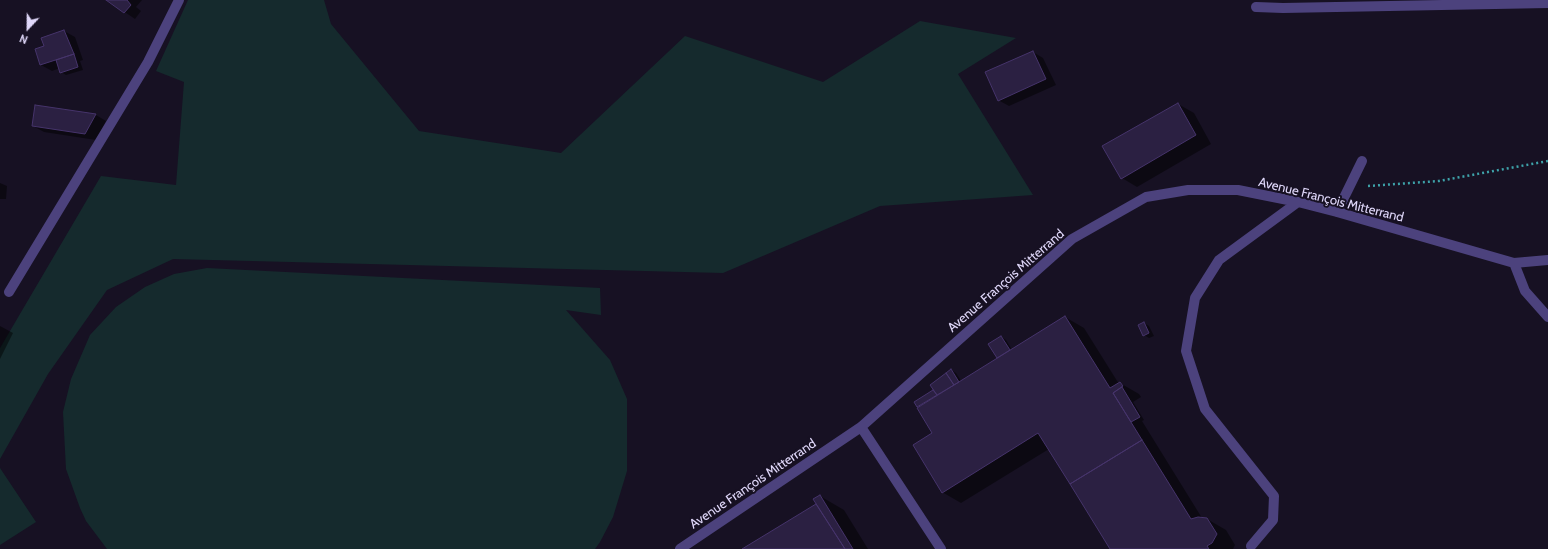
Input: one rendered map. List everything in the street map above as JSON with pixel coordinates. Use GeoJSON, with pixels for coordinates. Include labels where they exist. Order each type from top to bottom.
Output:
{"type":"FeatureCollection","features":[{"type":"Feature","properties":{"kind":"street"},"geometry":{"type":"LineString","coordinates":[[9,292],[148,62],[178,0]]}},
{"type":"Feature","properties":{"kind":"street"},"geometry":{"type":"LineString","coordinates":[[1256,7],[1283,8],[1548,3]]}},
{"type":"Feature","properties":{"kind":"street"},"geometry":{"type":"LineString","coordinates":[[1337,212],[1362,161]]}},
{"type":"Feature","properties":{"kind":"street","name":"Avenue François Mitterrand"},"geometry":{"type":"LineString","coordinates":[[680,549],[861,427],[1072,238],[1146,197],[1188,190],[1238,190],[1298,202],[1337,212],[1514,264],[1548,260]]}},
{"type":"Feature","properties":{"kind":"street"},"geometry":{"type":"LineString","coordinates":[[1251,546],[1273,520],[1274,496],[1205,409],[1186,351],[1195,298],[1219,260],[1298,202]]}},
{"type":"Feature","properties":{"kind":"street"},"geometry":{"type":"LineString","coordinates":[[1514,264],[1524,291],[1548,317]]}},
{"type":"Feature","properties":{"kind":"street"},"geometry":{"type":"LineString","coordinates":[[861,427],[941,549]]}},
{"type":"Feature","properties":{"kind":"path"},"geometry":{"type":"LineString","coordinates":[[1349,188],[1439,181],[1548,161]]}},
{"type":"Feature","properties":{"kind":"green space"},"geometry":{"type":"Polygon","coordinates":[[[188,0],[324,0],[331,24],[419,131],[561,153],[685,36],[823,82],[920,21],[1016,38],[958,74],[1033,195],[880,206],[723,273],[173,259],[107,290],[48,374],[0,459],[0,348],[101,176],[176,185],[184,82],[156,71],[188,0]]]}},
{"type":"Feature","properties":{"kind":"green space"},"geometry":{"type":"Polygon","coordinates":[[[207,268],[600,288],[601,315],[566,310],[610,360],[627,399],[627,471],[613,517],[600,542],[595,549],[107,549],[86,521],[66,469],[63,412],[71,379],[90,335],[116,307],[145,287],[174,274],[207,268]]]}},
{"type":"Feature","properties":{"kind":"green space"},"geometry":{"type":"Polygon","coordinates":[[[0,468],[36,522],[0,545],[0,468]]]}},
{"type":"Feature","properties":{"kind":"building"},"geometry":{"type":"Polygon","coordinates":[[[106,0],[127,0],[131,5],[124,13],[106,0]]]}},
{"type":"Feature","properties":{"kind":"building"},"geometry":{"type":"Polygon","coordinates":[[[64,30],[74,54],[40,65],[35,49],[44,46],[41,38],[64,30]]]}},
{"type":"Feature","properties":{"kind":"building"},"geometry":{"type":"Polygon","coordinates":[[[1033,51],[1046,79],[998,101],[985,72],[1033,51]]]}},
{"type":"Feature","properties":{"kind":"building"},"geometry":{"type":"Polygon","coordinates":[[[74,54],[78,67],[60,73],[56,60],[74,54]]]}},
{"type":"Feature","properties":{"kind":"building"},"geometry":{"type":"Polygon","coordinates":[[[1178,103],[1196,135],[1121,179],[1102,146],[1178,103]]]}},
{"type":"Feature","properties":{"kind":"building"},"geometry":{"type":"Polygon","coordinates":[[[35,105],[96,114],[85,134],[32,126],[35,105]]]}},
{"type":"Feature","properties":{"kind":"building"},"geometry":{"type":"Polygon","coordinates":[[[1065,316],[1110,388],[1120,382],[1123,386],[1113,393],[1142,440],[1070,484],[1038,433],[942,493],[913,445],[932,433],[917,408],[1065,316]]]}},
{"type":"Feature","properties":{"kind":"building"},"geometry":{"type":"Polygon","coordinates":[[[1144,322],[1149,333],[1143,336],[1138,325],[1144,322]]]}},
{"type":"Feature","properties":{"kind":"building"},"geometry":{"type":"Polygon","coordinates":[[[1001,336],[1010,350],[997,358],[988,344],[1001,336]]]}},
{"type":"Feature","properties":{"kind":"building"},"geometry":{"type":"Polygon","coordinates":[[[951,369],[959,382],[954,385],[946,373],[951,369]]]}},
{"type":"Feature","properties":{"kind":"building"},"geometry":{"type":"Polygon","coordinates":[[[946,373],[954,385],[937,395],[930,385],[946,373]]]}},
{"type":"Feature","properties":{"kind":"building"},"geometry":{"type":"Polygon","coordinates":[[[1122,387],[1140,417],[1131,422],[1113,393],[1122,387]]]}},
{"type":"Feature","properties":{"kind":"building"},"geometry":{"type":"Polygon","coordinates":[[[933,390],[937,395],[917,407],[914,402],[933,390]]]}},
{"type":"Feature","properties":{"kind":"building"},"geometry":{"type":"Polygon","coordinates":[[[1142,440],[1191,519],[1198,517],[1207,518],[1217,534],[1212,543],[1207,546],[1209,549],[1110,549],[1070,484],[1142,440]]]}},
{"type":"Feature","properties":{"kind":"building"},"geometry":{"type":"Polygon","coordinates":[[[820,495],[853,549],[845,549],[813,499],[820,495]]]}},
{"type":"Feature","properties":{"kind":"building"},"geometry":{"type":"Polygon","coordinates":[[[816,504],[845,549],[742,549],[816,504]]]}}]}
